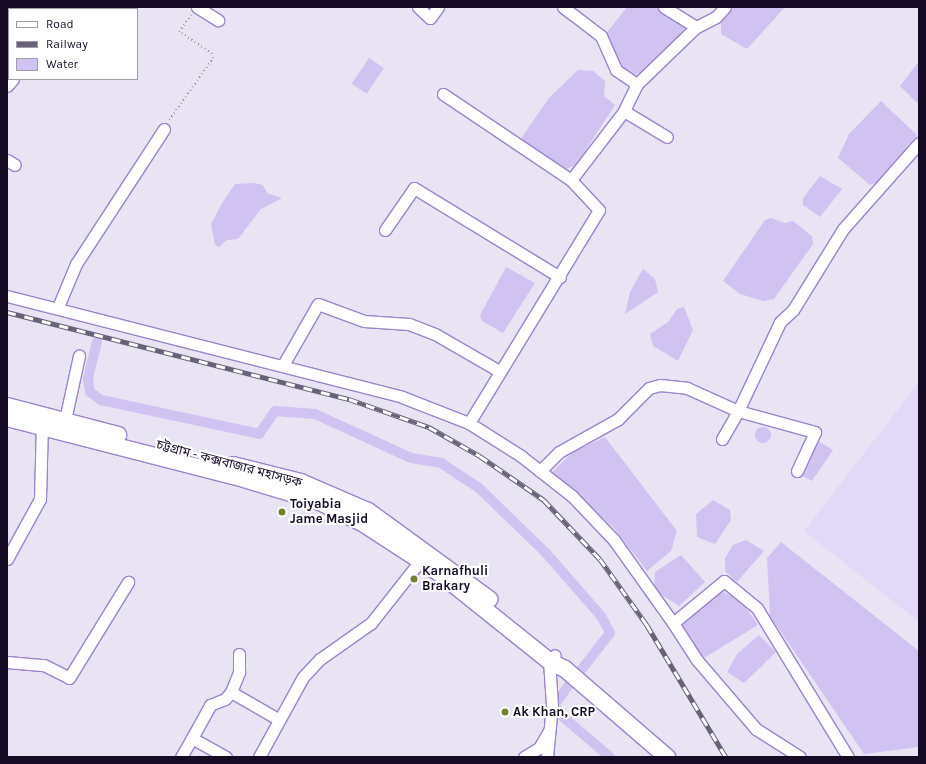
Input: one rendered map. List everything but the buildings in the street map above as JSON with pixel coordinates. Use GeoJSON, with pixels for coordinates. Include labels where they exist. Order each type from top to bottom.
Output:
{"type":"FeatureCollection","features":[{"type":"Feature","properties":{"kind":"highway","name":"চট্টগ্রাম - কক্সবাজার মহাসড়ক"},"geometry":{"type":"LineString","coordinates":[[7,406],[42,420],[244,478],[320,502],[423,556]]}},
{"type":"Feature","properties":{"kind":"highway","name":"চট্টগ্রাম - কক্সবাজার মহাসড়ক"},"geometry":{"type":"LineString","coordinates":[[7,418],[65,420],[301,482],[368,511],[552,658],[667,757]]}},
{"type":"Feature","properties":{"kind":"street"},"geometry":{"type":"LineString","coordinates":[[418,7],[430,18],[438,7]]}},
{"type":"Feature","properties":{"kind":"street"},"geometry":{"type":"LineString","coordinates":[[562,7],[602,36],[616,70],[637,84]]}},
{"type":"Feature","properties":{"kind":"street"},"geometry":{"type":"LineString","coordinates":[[664,7],[696,27]]}},
{"type":"Feature","properties":{"kind":"street"},"geometry":{"type":"LineString","coordinates":[[571,180],[624,111],[637,84],[696,27],[716,18],[725,7]]}},
{"type":"Feature","properties":{"kind":"street"},"geometry":{"type":"LineString","coordinates":[[194,10],[218,20]]}},
{"type":"Feature","properties":{"kind":"street"},"geometry":{"type":"LineString","coordinates":[[443,94],[571,180],[598,210],[560,277],[499,371],[469,422]]}},
{"type":"Feature","properties":{"kind":"street"},"geometry":{"type":"LineString","coordinates":[[624,111],[667,137]]}},
{"type":"Feature","properties":{"kind":"street"},"geometry":{"type":"LineString","coordinates":[[58,307],[76,264],[164,129]]}},
{"type":"Feature","properties":{"kind":"street"},"geometry":{"type":"LineString","coordinates":[[722,439],[738,411],[780,322],[793,310],[843,229],[919,143]]}},
{"type":"Feature","properties":{"kind":"street"},"geometry":{"type":"LineString","coordinates":[[385,230],[414,188],[560,277]]}},
{"type":"Feature","properties":{"kind":"street"},"geometry":{"type":"LineString","coordinates":[[7,296],[58,307],[402,397],[469,422],[540,471],[572,496],[614,540],[673,623],[697,660],[756,729],[800,757]]}},
{"type":"Feature","properties":{"kind":"street"},"geometry":{"type":"LineString","coordinates":[[283,365],[318,304],[364,321],[409,324],[436,334],[499,371]]}},
{"type":"Feature","properties":{"kind":"street"},"geometry":{"type":"LineString","coordinates":[[65,420],[78,356]]}},
{"type":"Feature","properties":{"kind":"street"},"geometry":{"type":"LineString","coordinates":[[540,471],[559,452],[618,419],[649,388],[660,385],[687,388],[738,411],[815,432],[797,470]]}},
{"type":"Feature","properties":{"kind":"street"},"geometry":{"type":"LineString","coordinates":[[7,559],[40,499],[42,420]]}},
{"type":"Feature","properties":{"kind":"street"},"geometry":{"type":"LineString","coordinates":[[259,757],[270,740],[278,719],[302,677],[320,658],[366,628],[423,556]]}},
{"type":"Feature","properties":{"kind":"street"},"geometry":{"type":"LineString","coordinates":[[673,623],[724,581],[757,608],[848,757]]}},
{"type":"Feature","properties":{"kind":"street"},"geometry":{"type":"LineString","coordinates":[[7,662],[44,666],[69,678],[128,582]]}},
{"type":"Feature","properties":{"kind":"street"},"geometry":{"type":"LineString","coordinates":[[181,757],[210,705],[225,699],[231,692],[239,672],[240,654]]}},
{"type":"Feature","properties":{"kind":"street"},"geometry":{"type":"LineString","coordinates":[[547,757],[553,682],[552,658]]}},
{"type":"Feature","properties":{"kind":"street"},"geometry":{"type":"LineString","coordinates":[[231,692],[278,719]]}},
{"type":"Feature","properties":{"kind":"street"},"geometry":{"type":"LineString","coordinates":[[524,757],[539,748],[550,728]]}},
{"type":"Feature","properties":{"kind":"street"},"geometry":{"type":"LineString","coordinates":[[192,738],[226,757]]}},
{"type":"Feature","properties":{"kind":"path"},"geometry":{"type":"LineString","coordinates":[[164,129],[213,58],[212,54],[180,32],[194,10]]}},
{"type":"Feature","properties":{"kind":"shaded area"},"geometry":{"type":"Polygon","coordinates":[[[919,382],[919,622],[804,531],[919,382]]]}},
{"type":"Feature","properties":{"kind":"water"},"geometry":{"type":"Polygon","coordinates":[[[78,7],[128,7],[102,8],[77,8],[78,7]]]}},
{"type":"Feature","properties":{"kind":"water"},"geometry":{"type":"Polygon","coordinates":[[[627,7],[660,7],[686,27],[646,71],[629,76],[619,69],[605,35],[627,7]]]}},
{"type":"Feature","properties":{"kind":"water"},"geometry":{"type":"Polygon","coordinates":[[[734,7],[785,7],[747,49],[721,34],[721,21],[734,7]]]}},
{"type":"Feature","properties":{"kind":"water"},"geometry":{"type":"Polygon","coordinates":[[[369,58],[384,68],[367,94],[352,84],[369,58]]]}},
{"type":"Feature","properties":{"kind":"water"},"geometry":{"type":"Polygon","coordinates":[[[919,61],[919,105],[900,86],[919,61]]]}},
{"type":"Feature","properties":{"kind":"water"},"geometry":{"type":"Polygon","coordinates":[[[578,70],[593,71],[605,81],[604,96],[615,105],[576,165],[564,170],[522,142],[522,137],[549,98],[578,70]]]}},
{"type":"Feature","properties":{"kind":"water"},"geometry":{"type":"Polygon","coordinates":[[[881,101],[917,135],[878,182],[870,185],[838,158],[849,134],[881,101]]]}},
{"type":"Feature","properties":{"kind":"water"},"geometry":{"type":"Polygon","coordinates":[[[820,176],[842,189],[820,217],[803,205],[803,198],[820,176]]]}},
{"type":"Feature","properties":{"kind":"water"},"geometry":{"type":"Polygon","coordinates":[[[254,183],[263,185],[267,193],[282,198],[261,209],[238,239],[227,240],[219,247],[215,245],[211,224],[222,203],[235,184],[254,183]]]}},
{"type":"Feature","properties":{"kind":"water"},"geometry":{"type":"Polygon","coordinates":[[[771,218],[785,223],[793,221],[812,236],[813,244],[774,299],[763,301],[740,294],[723,281],[765,220],[771,218]]]}},
{"type":"Feature","properties":{"kind":"water"},"geometry":{"type":"Polygon","coordinates":[[[506,267],[535,283],[503,333],[482,321],[480,315],[506,267]]]}},
{"type":"Feature","properties":{"kind":"water"},"geometry":{"type":"Polygon","coordinates":[[[643,269],[655,279],[658,292],[625,314],[630,292],[643,269]]]}},
{"type":"Feature","properties":{"kind":"water"},"geometry":{"type":"Polygon","coordinates":[[[684,307],[693,330],[678,361],[653,346],[650,334],[668,322],[677,309],[684,307]]]}},
{"type":"Feature","properties":{"kind":"water"},"geometry":{"type":"Polygon","coordinates":[[[760,427],[766,427],[771,432],[769,441],[766,443],[760,443],[755,438],[755,432],[760,427]]]}},
{"type":"Feature","properties":{"kind":"water"},"geometry":{"type":"Polygon","coordinates":[[[605,437],[677,531],[671,551],[647,571],[613,527],[551,473],[573,452],[605,437]]]}},
{"type":"Feature","properties":{"kind":"water"},"geometry":{"type":"Polygon","coordinates":[[[818,441],[833,450],[812,481],[801,475],[818,441]]]}},
{"type":"Feature","properties":{"kind":"water"},"geometry":{"type":"Polygon","coordinates":[[[713,500],[730,510],[731,520],[715,544],[697,537],[696,514],[713,500]]]}},
{"type":"Feature","properties":{"kind":"water"},"geometry":{"type":"Polygon","coordinates":[[[746,540],[764,551],[737,582],[725,571],[725,558],[733,545],[746,540]]]}},
{"type":"Feature","properties":{"kind":"water"},"geometry":{"type":"Polygon","coordinates":[[[781,542],[919,651],[919,747],[864,754],[770,616],[767,558],[781,542]]]}},
{"type":"Feature","properties":{"kind":"water"},"geometry":{"type":"Polygon","coordinates":[[[681,555],[705,582],[679,606],[654,590],[655,572],[681,555]]]}},
{"type":"Feature","properties":{"kind":"water"},"geometry":{"type":"Polygon","coordinates":[[[721,591],[741,600],[758,625],[704,658],[678,625],[721,591]]]}},
{"type":"Feature","properties":{"kind":"water"},"geometry":{"type":"Polygon","coordinates":[[[759,635],[776,652],[744,683],[727,672],[737,654],[759,635]]]}},
{"type":"Feature","properties":{"kind":"waterway"},"geometry":{"type":"LineString","coordinates":[[97,342],[88,379],[90,392],[101,400],[259,434],[275,411],[315,414],[411,458],[441,463],[479,488],[546,553],[601,616],[610,633],[582,669]]}},
{"type":"Feature","properties":{"kind":"waterway"},"geometry":{"type":"LineString","coordinates":[[568,686],[556,703],[556,711],[610,757]]}},
{"type":"Feature","properties":{"kind":"railway"},"geometry":{"type":"LineString","coordinates":[[7,312],[349,399],[429,427],[480,456],[544,500],[600,559],[647,625],[726,757]]}},
{"type":"Feature","properties":{"kind":"place","name":"Toiyabia Jame Masjid"},"geometry":{"type":"Point","coordinates":[282,512]}},
{"type":"Feature","properties":{"kind":"place","name":"Karnafhuli Brakary"},"geometry":{"type":"Point","coordinates":[414,579]}},
{"type":"Feature","properties":{"kind":"place","name":"Ak Khan, CRP"},"geometry":{"type":"Point","coordinates":[505,712]}}]}
